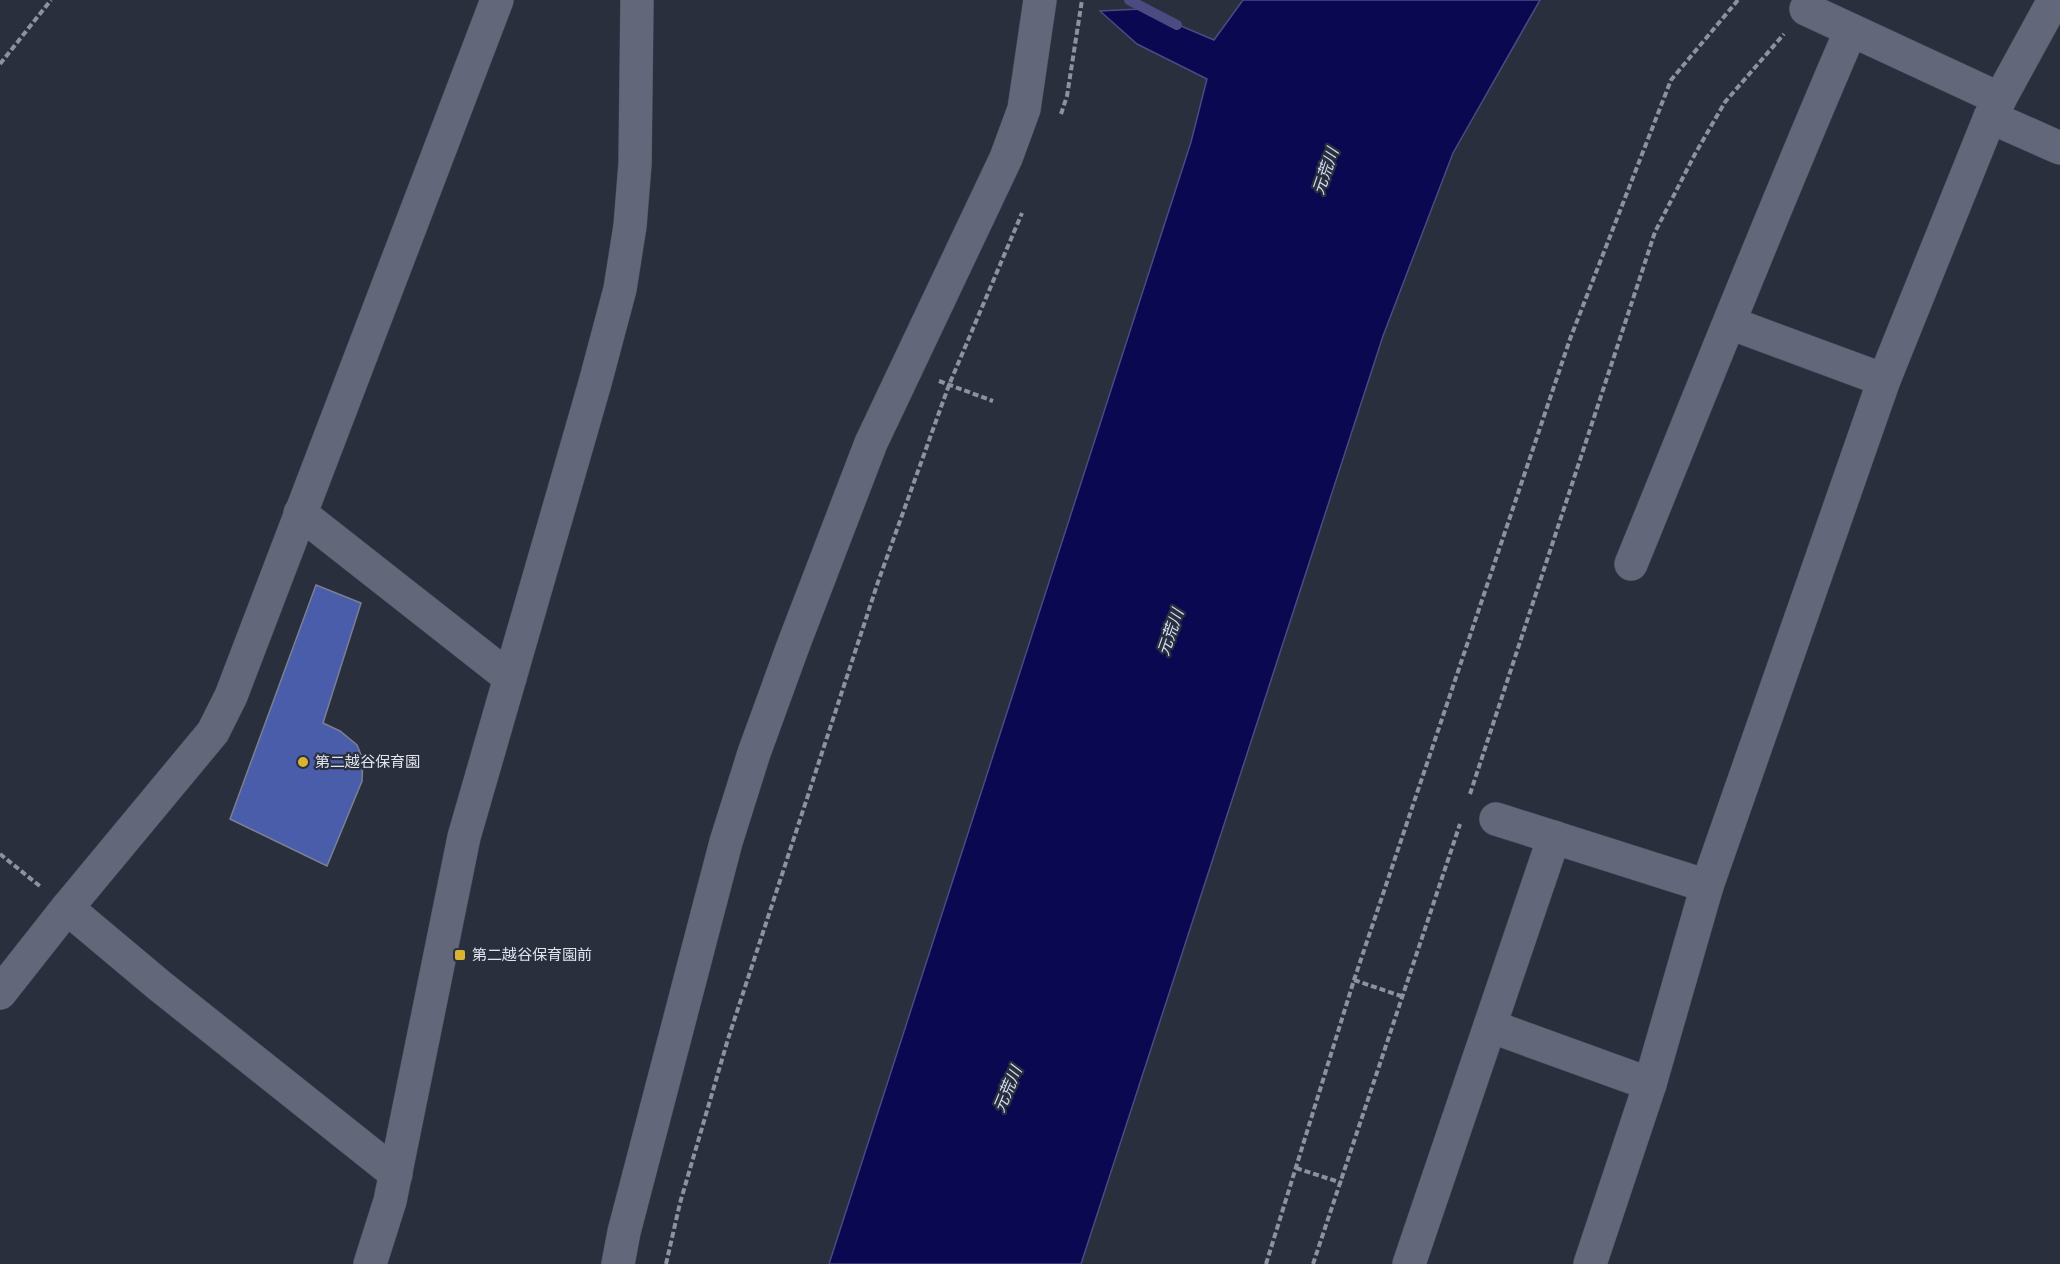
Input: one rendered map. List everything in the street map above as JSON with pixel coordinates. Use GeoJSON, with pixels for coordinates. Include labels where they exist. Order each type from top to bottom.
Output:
{"type":"FeatureCollection","features":[{"type":"Feature","properties":{"kind":"street"},"geometry":{"type":"LineString","coordinates":[[0,993],[67,908],[213,732],[231,696],[497,0]]}},
{"type":"Feature","properties":{"kind":"street"},"geometry":{"type":"LineString","coordinates":[[370,1264],[396,1174],[464,837],[596,383],[620,289],[630,226],[635,164],[637,0]]}},
{"type":"Feature","properties":{"kind":"street"},"geometry":{"type":"LineString","coordinates":[[1590,1264],[1650,1084],[1707,886],[1884,380],[1995,108],[2054,0]]}},
{"type":"Feature","properties":{"kind":"street"},"geometry":{"type":"LineString","coordinates":[[618,1264],[624,1232],[726,842],[754,753],[871,443],[1006,158],[1024,109],[1030,4]]}},
{"type":"Feature","properties":{"kind":"street"},"geometry":{"type":"LineString","coordinates":[[1806,9],[1851,30],[1995,108],[2060,148]]}},
{"type":"Feature","properties":{"kind":"street"},"geometry":{"type":"LineString","coordinates":[[1631,564],[1792,165],[1851,30]]}},
{"type":"Feature","properties":{"kind":"street"},"geometry":{"type":"LineString","coordinates":[[1730,323],[1884,380]]}},
{"type":"Feature","properties":{"kind":"street"},"geometry":{"type":"LineString","coordinates":[[300,513],[510,678]]}},
{"type":"Feature","properties":{"kind":"street"},"geometry":{"type":"LineString","coordinates":[[1496,819],[1707,886]]}},
{"type":"Feature","properties":{"kind":"street"},"geometry":{"type":"LineString","coordinates":[[1409,1264],[1554,837]]}},
{"type":"Feature","properties":{"kind":"street"},"geometry":{"type":"LineString","coordinates":[[67,908],[160,986],[396,1174]]}},
{"type":"Feature","properties":{"kind":"street"},"geometry":{"type":"LineString","coordinates":[[1490,1026],[1650,1084]]}},
{"type":"Feature","properties":{"kind":"path"},"geometry":{"type":"LineString","coordinates":[[0,64],[51,0]]}},
{"type":"Feature","properties":{"kind":"path"},"geometry":{"type":"LineString","coordinates":[[1060,119],[1067,96],[1082,0]]}},
{"type":"Feature","properties":{"kind":"path"},"geometry":{"type":"LineString","coordinates":[[1266,1264],[1354,980],[1570,339],[1671,80],[1738,0]]}},
{"type":"Feature","properties":{"kind":"path"},"geometry":{"type":"LineString","coordinates":[[1470,795],[1655,232],[1725,102],[1806,9]]}},
{"type":"Feature","properties":{"kind":"path"},"geometry":{"type":"LineString","coordinates":[[666,1264],[680,1203],[728,1040],[878,582],[949,385],[1025,207]]}},
{"type":"Feature","properties":{"kind":"path"},"geometry":{"type":"LineString","coordinates":[[949,385],[993,401]]}},
{"type":"Feature","properties":{"kind":"path"},"geometry":{"type":"LineString","coordinates":[[1313,1264],[1463,817]]}},
{"type":"Feature","properties":{"kind":"path"},"geometry":{"type":"LineString","coordinates":[[0,854],[67,908]]}},
{"type":"Feature","properties":{"kind":"path"},"geometry":{"type":"LineString","coordinates":[[1354,980],[1404,997]]}},
{"type":"Feature","properties":{"kind":"path"},"geometry":{"type":"LineString","coordinates":[[1296,1168],[1342,1183]]}},
{"type":"Feature","properties":{"kind":"water","name":"元荒川"},"geometry":{"type":"Polygon","coordinates":[[[1243,0],[1540,0],[1453,153],[1383,336],[1081,1264],[829,1264],[1191,142],[1207,79],[1137,44],[1100,11],[1141,9],[1214,40],[1243,0]]]}},
{"type":"Feature","properties":{"kind":"building"},"geometry":{"type":"Polygon","coordinates":[[[316,585],[361,603],[323,723],[340,731],[357,745],[363,760],[362,781],[327,866],[230,819],[316,585]]]}},
{"type":"Feature","properties":{"kind":"waterway"},"geometry":{"type":"LineString","coordinates":[[1129,0],[1177,25]]}},
{"type":"Feature","properties":{"kind":"place","name":"第二越谷保育園"},"geometry":{"type":"Point","coordinates":[303,762]}},
{"type":"Feature","properties":{"kind":"place","name":"第二越谷保育園前"},"geometry":{"type":"Point","coordinates":[460,955]}}]}
